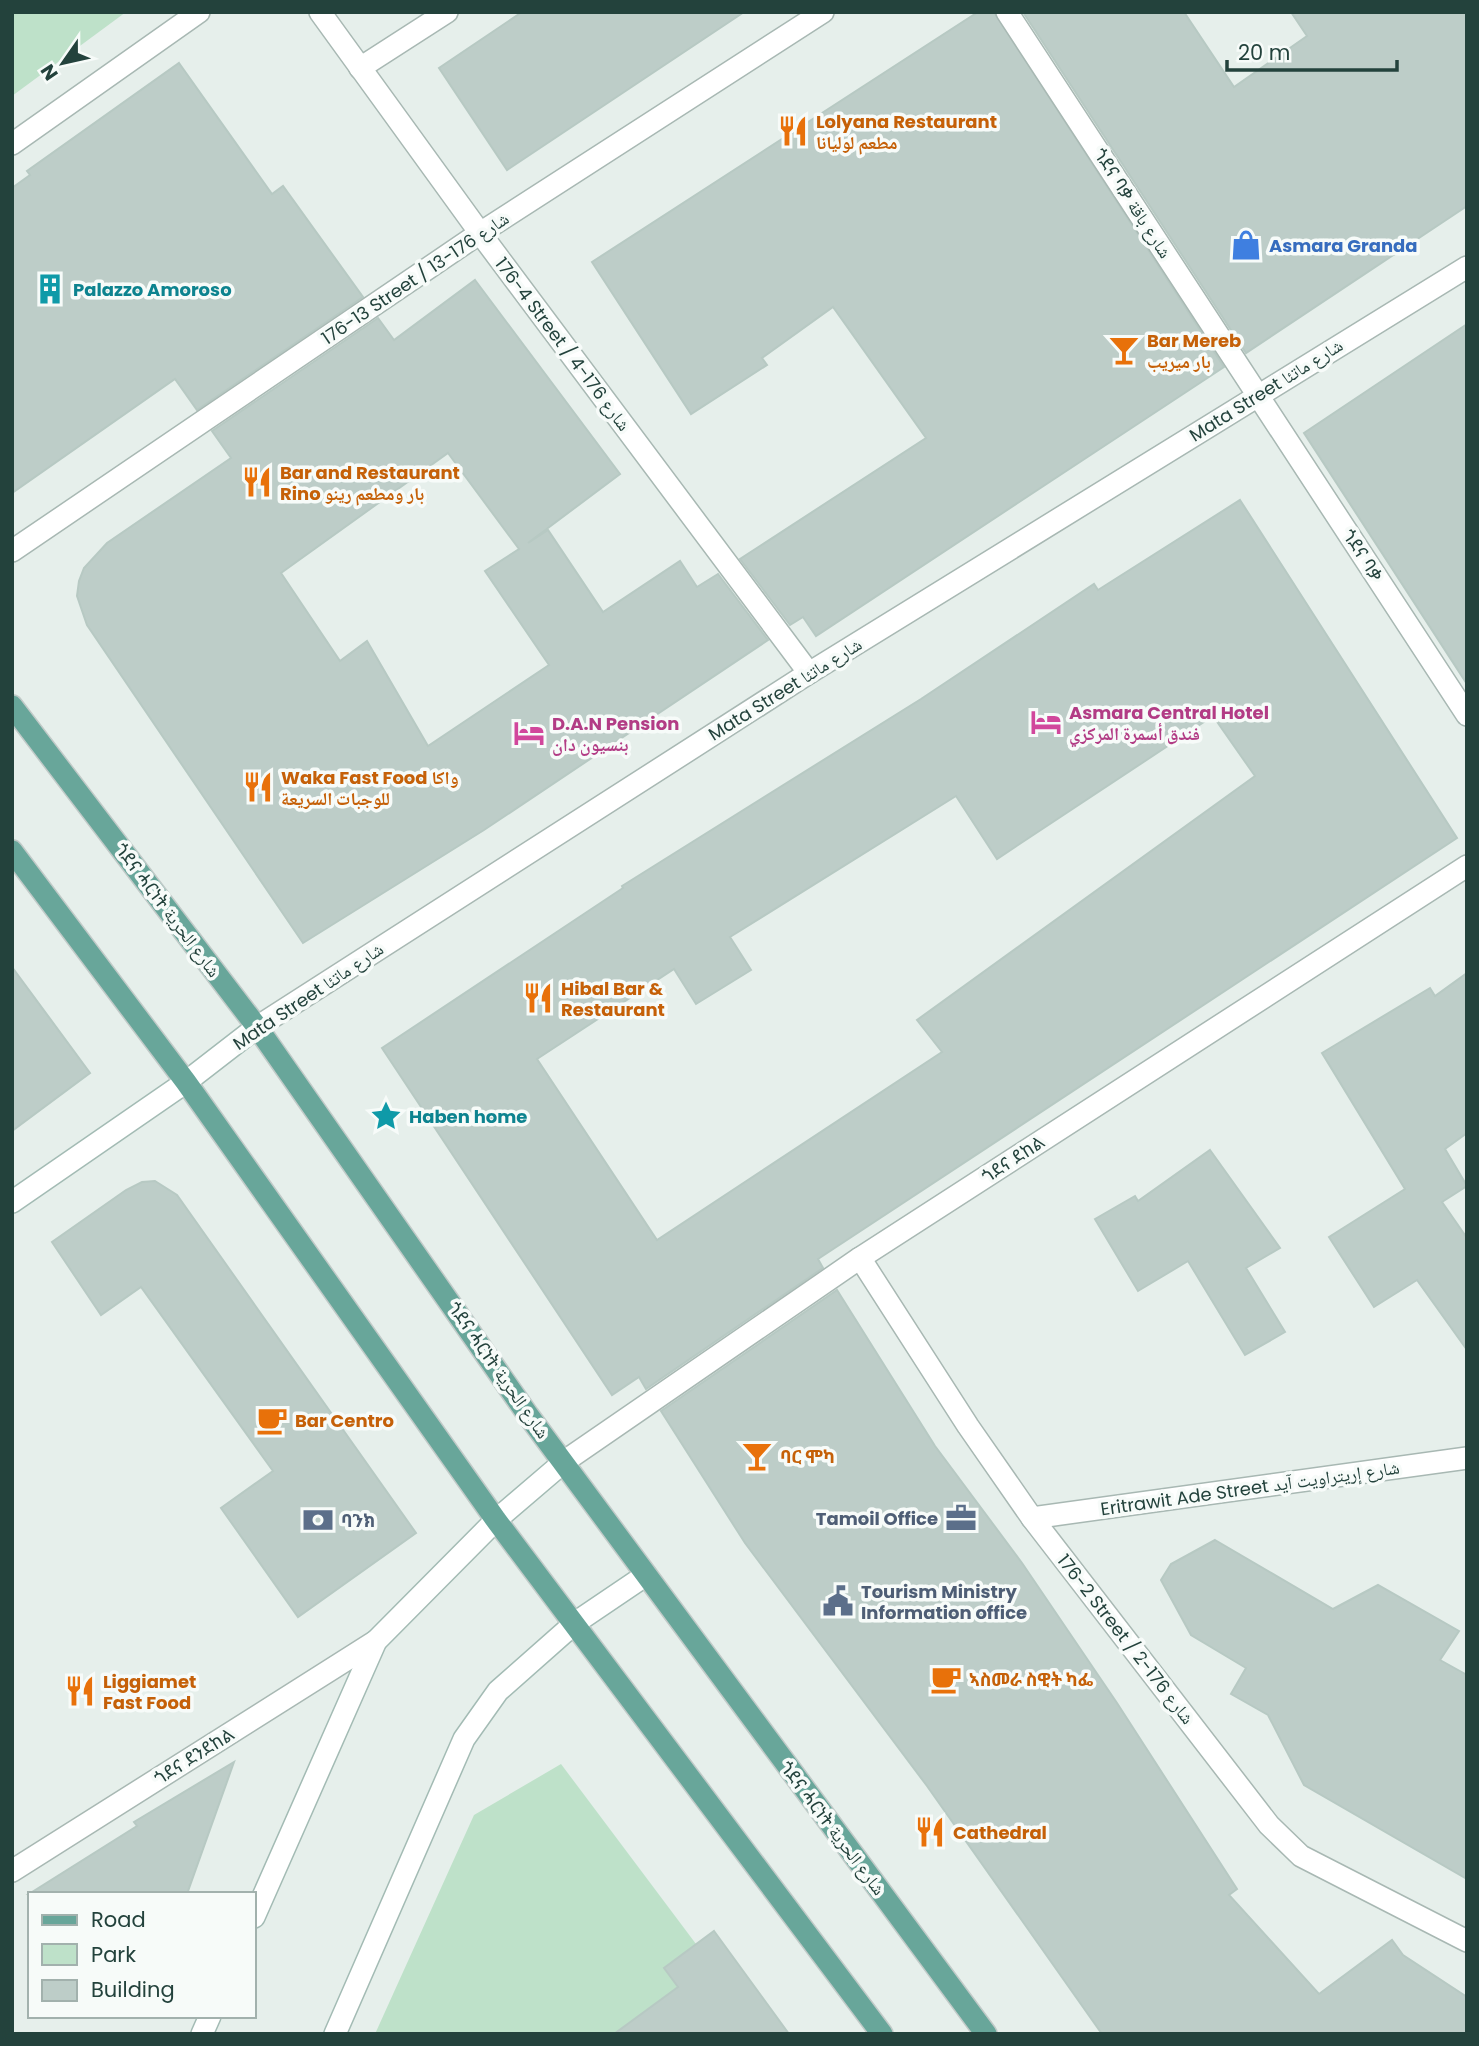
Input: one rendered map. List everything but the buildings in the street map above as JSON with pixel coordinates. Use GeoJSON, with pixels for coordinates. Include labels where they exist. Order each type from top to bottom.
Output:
{"type":"FeatureCollection","features":[{"type":"Feature","properties":{"kind":"main road","name":"ጎደና ሓርነት شارع الحرية"},"geometry":{"type":"LineString","coordinates":[[12,706],[257,1027],[528,1415],[565,1461],[646,1575],[986,2034]]}},
{"type":"Feature","properties":{"kind":"main road"},"geometry":{"type":"LineString","coordinates":[[12,851],[186,1082],[496,1520],[575,1623],[678,1766],[882,2034]]}},
{"type":"Feature","properties":{"kind":"street"},"geometry":{"type":"LineString","coordinates":[[12,144],[199,12]]}},
{"type":"Feature","properties":{"kind":"street","name":"176-4 Street / شارع 176-4"},"geometry":{"type":"LineString","coordinates":[[320,12],[480,233],[810,673]]}},
{"type":"Feature","properties":{"kind":"street"},"geometry":{"type":"LineString","coordinates":[[360,68],[447,12]]}},
{"type":"Feature","properties":{"kind":"street","name":"176-13 Street / شارع 176-13"},"geometry":{"type":"LineString","coordinates":[[12,551],[480,233],[823,12]]}},
{"type":"Feature","properties":{"kind":"street","name":"ጎደና ባቃ شارع باقة"},"geometry":{"type":"LineString","coordinates":[[1007,12],[1258,394]]}},
{"type":"Feature","properties":{"kind":"street","name":"Mata Street شارع ماتئا"},"geometry":{"type":"LineString","coordinates":[[12,1202],[186,1082],[257,1027],[810,673],[1467,267]]}},
{"type":"Feature","properties":{"kind":"street","name":"ጎደና ባቃ"},"geometry":{"type":"LineString","coordinates":[[1258,394],[1467,715]]}},
{"type":"Feature","properties":{"kind":"street","name":"ጎደና ደከል"},"geometry":{"type":"LineString","coordinates":[[376,1641],[496,1520],[565,1461],[860,1258],[1467,866]]}},
{"type":"Feature","properties":{"kind":"street","name":"176-2 Street / شارع 176-2"},"geometry":{"type":"LineString","coordinates":[[860,1258],[968,1426],[1032,1518],[1269,1825],[1301,1856],[1467,1941]]}},
{"type":"Feature","properties":{"kind":"street","name":"Eritrawit Ade Street شارع إريتراويت آيد"},"geometry":{"type":"LineString","coordinates":[[1032,1518],[1467,1458]]}},
{"type":"Feature","properties":{"kind":"street"},"geometry":{"type":"LineString","coordinates":[[335,2034],[464,1739],[498,1691],[575,1623],[646,1575]]}},
{"type":"Feature","properties":{"kind":"street"},"geometry":{"type":"LineString","coordinates":[[256,1912],[376,1641]]}},
{"type":"Feature","properties":{"kind":"street","name":"ጎደና ደንደከል"},"geometry":{"type":"LineString","coordinates":[[12,1871],[376,1641]]}},
{"type":"Feature","properties":{"kind":"street"},"geometry":{"type":"LineString","coordinates":[[202,2034],[209,2018]]}},
{"type":"Feature","properties":{"kind":"green space"},"geometry":{"type":"Polygon","coordinates":[[[12,12],[126,12],[12,96],[12,12]]]}},
{"type":"Feature","properties":{"kind":"green space"},"geometry":{"type":"Polygon","coordinates":[[[561,1764],[696,1944],[664,1968],[678,1987],[614,2034],[375,2034],[474,1815],[561,1764]]]}},
{"type":"Feature","properties":{"kind":"place","name":"Lolyana Restaurant مطعم لوليانا"},"geometry":{"type":"Point","coordinates":[793,131]}},
{"type":"Feature","properties":{"kind":"place","name":"Asmara Granda"},"geometry":{"type":"Point","coordinates":[1246,245]}},
{"type":"Feature","properties":{"kind":"place","name":"Palazzo Amoroso"},"geometry":{"type":"Point","coordinates":[50,289]}},
{"type":"Feature","properties":{"kind":"place","name":"Bar Mereb بار ميريب"},"geometry":{"type":"Point","coordinates":[1124,350]}},
{"type":"Feature","properties":{"kind":"place","name":"Bar and Restaurant Rino بار ومطعم رينو"},"geometry":{"type":"Point","coordinates":[257,482]}},
{"type":"Feature","properties":{"kind":"place","name":"Asmara Central Hotel فندق أسمرة المركزي"},"geometry":{"type":"Point","coordinates":[1046,722]}},
{"type":"Feature","properties":{"kind":"place","name":"D.A.N Pension بنسيون دان"},"geometry":{"type":"Point","coordinates":[529,733]}},
{"type":"Feature","properties":{"kind":"place","name":"Waka Fast Food واكا للوجبات السريعة"},"geometry":{"type":"Point","coordinates":[258,787]}},
{"type":"Feature","properties":{"kind":"place","name":"Hibal Bar & Restaurant"},"geometry":{"type":"Point","coordinates":[538,998]}},
{"type":"Feature","properties":{"kind":"place","name":"Haben home"},"geometry":{"type":"Point","coordinates":[386,1116]}},
{"type":"Feature","properties":{"kind":"place","name":"Bar Centro"},"geometry":{"type":"Point","coordinates":[272,1420]}},
{"type":"Feature","properties":{"kind":"place","name":"ባር ሞካ"},"geometry":{"type":"Point","coordinates":[757,1456]}},
{"type":"Feature","properties":{"kind":"place","name":"Tamoil Office"},"geometry":{"type":"Point","coordinates":[961,1518]}},
{"type":"Feature","properties":{"kind":"place","name":"ባንክ"},"geometry":{"type":"Point","coordinates":[318,1520]}},
{"type":"Feature","properties":{"kind":"place","name":"Tourism Ministry Information office"},"geometry":{"type":"Point","coordinates":[838,1601]}},
{"type":"Feature","properties":{"kind":"place","name":"ኣስመራ ስዊት ካፌ"},"geometry":{"type":"Point","coordinates":[946,1679]}},
{"type":"Feature","properties":{"kind":"place","name":"Liggiamet Fast Food"},"geometry":{"type":"Point","coordinates":[80,1691]}},
{"type":"Feature","properties":{"kind":"place","name":"Cathedral"},"geometry":{"type":"Point","coordinates":[930,1832]}}]}
